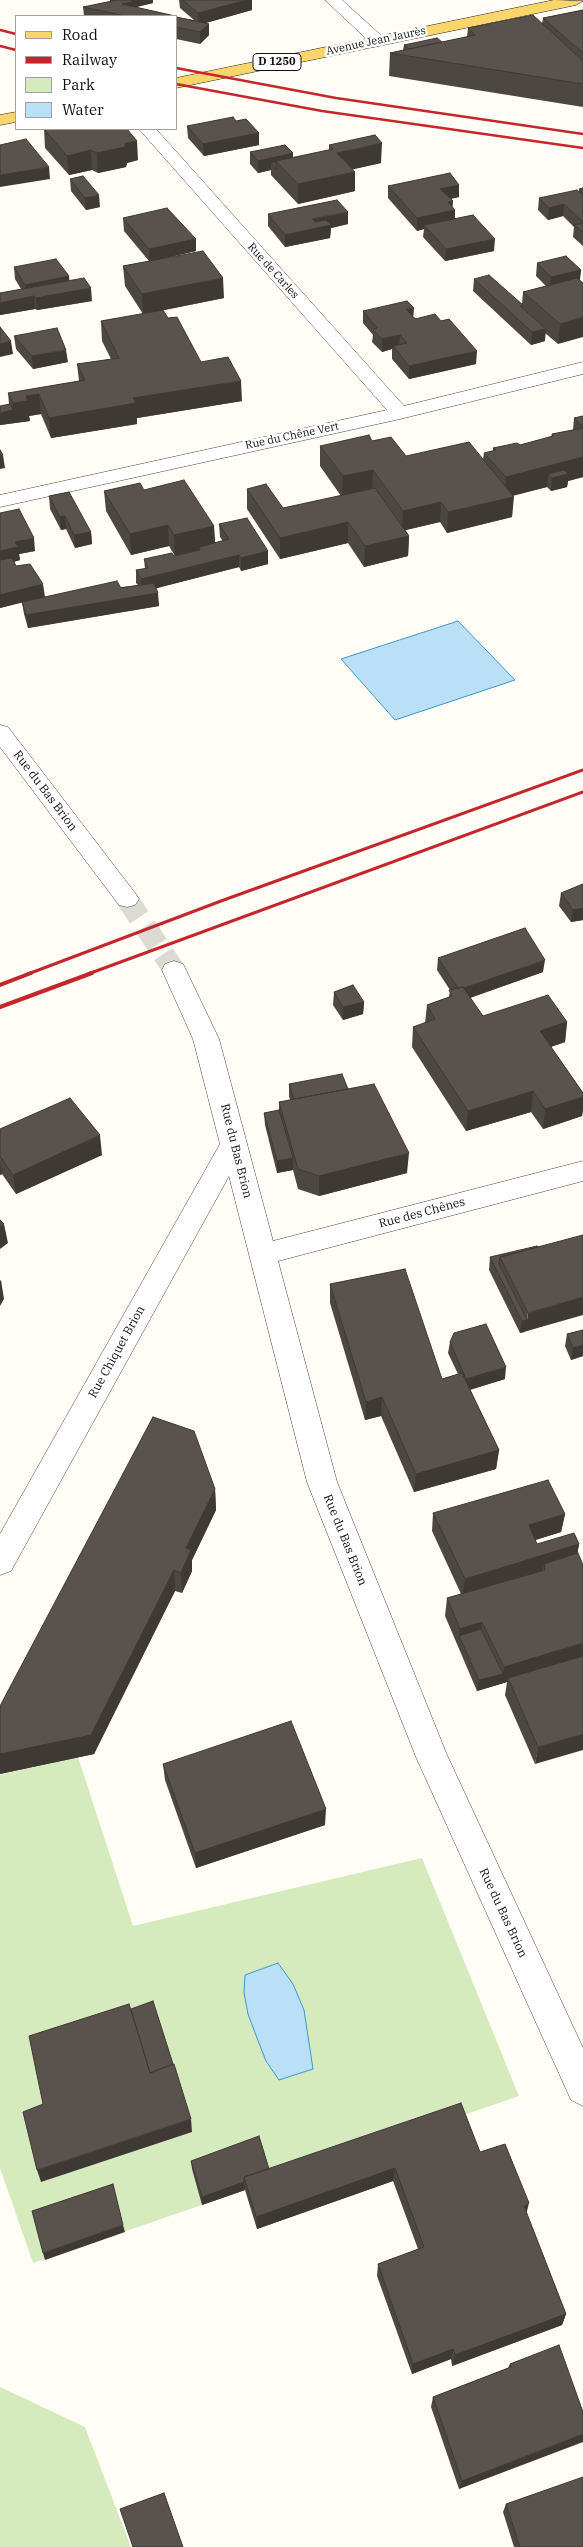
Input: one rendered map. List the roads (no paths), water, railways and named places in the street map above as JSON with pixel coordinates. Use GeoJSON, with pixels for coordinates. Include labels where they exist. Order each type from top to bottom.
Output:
{"type":"FeatureCollection","features":[{"type":"Feature","properties":{"kind":"main road","name":"Avenue Jean Jaurès"},"geometry":{"type":"LineString","coordinates":[[178,83],[576,0]]}},
{"type":"Feature","properties":{"kind":"main road"},"geometry":{"type":"LineString","coordinates":[[0,120],[15,116]]}},
{"type":"Feature","properties":{"kind":"street"},"geometry":{"type":"LineString","coordinates":[[333,0],[378,41]]}},
{"type":"Feature","properties":{"kind":"street","name":"Rue de Carles"},"geometry":{"type":"LineString","coordinates":[[148,130],[400,413]]}},
{"type":"Feature","properties":{"kind":"street","name":"Rue du Chêne Vert"},"geometry":{"type":"LineString","coordinates":[[0,500],[400,413],[583,368]]}},
{"type":"Feature","properties":{"kind":"street","name":"Rue du Bas Brion"},"geometry":{"type":"LineString","coordinates":[[0,732],[126,899]]}},
{"type":"Feature","properties":{"kind":"street","name":"Rue du Bas Brion"},"geometry":{"type":"LineString","coordinates":[[174,970],[206,1039],[261,1255],[322,1482],[432,1757],[583,2088]]}},
{"type":"Feature","properties":{"kind":"street","name":"Rue Chiquet Brion"},"geometry":{"type":"LineString","coordinates":[[0,1562],[234,1143]]}},
{"type":"Feature","properties":{"kind":"street","name":"Rue des Chênes"},"geometry":{"type":"LineString","coordinates":[[261,1255],[583,1171]]}},
{"type":"Feature","properties":{"kind":"water"},"geometry":{"type":"Polygon","coordinates":[[[458,621],[515,680],[395,720],[341,659],[458,621]]]}},
{"type":"Feature","properties":{"kind":"water"},"geometry":{"type":"Polygon","coordinates":[[[278,1963],[293,1984],[304,2010],[313,2069],[279,2080],[266,2061],[248,2014],[244,1993],[245,1975],[278,1963]]]}},
{"type":"Feature","properties":{"kind":"tunnel"},"geometry":{"type":"LineString","coordinates":[[127,899],[174,970]]}},
{"type":"Feature","properties":{"kind":"railway"},"geometry":{"type":"LineString","coordinates":[[0,30],[15,34]]}},
{"type":"Feature","properties":{"kind":"railway"},"geometry":{"type":"LineString","coordinates":[[0,46],[15,50]]}},
{"type":"Feature","properties":{"kind":"railway"},"geometry":{"type":"LineString","coordinates":[[178,68],[336,98],[583,134]]}},
{"type":"Feature","properties":{"kind":"railway"},"geometry":{"type":"LineString","coordinates":[[178,84],[322,111],[583,148]]}},
{"type":"Feature","properties":{"kind":"railway"},"geometry":{"type":"LineString","coordinates":[[28,974],[221,901],[583,770]]}},
{"type":"Feature","properties":{"kind":"railway"},"geometry":{"type":"LineString","coordinates":[[88,974],[583,792]]}},
{"type":"Feature","properties":{"kind":"railway"},"geometry":{"type":"LineString","coordinates":[[0,985],[31,973]]}},
{"type":"Feature","properties":{"kind":"railway"},"geometry":{"type":"LineString","coordinates":[[0,1007],[92,973]]}}]}
